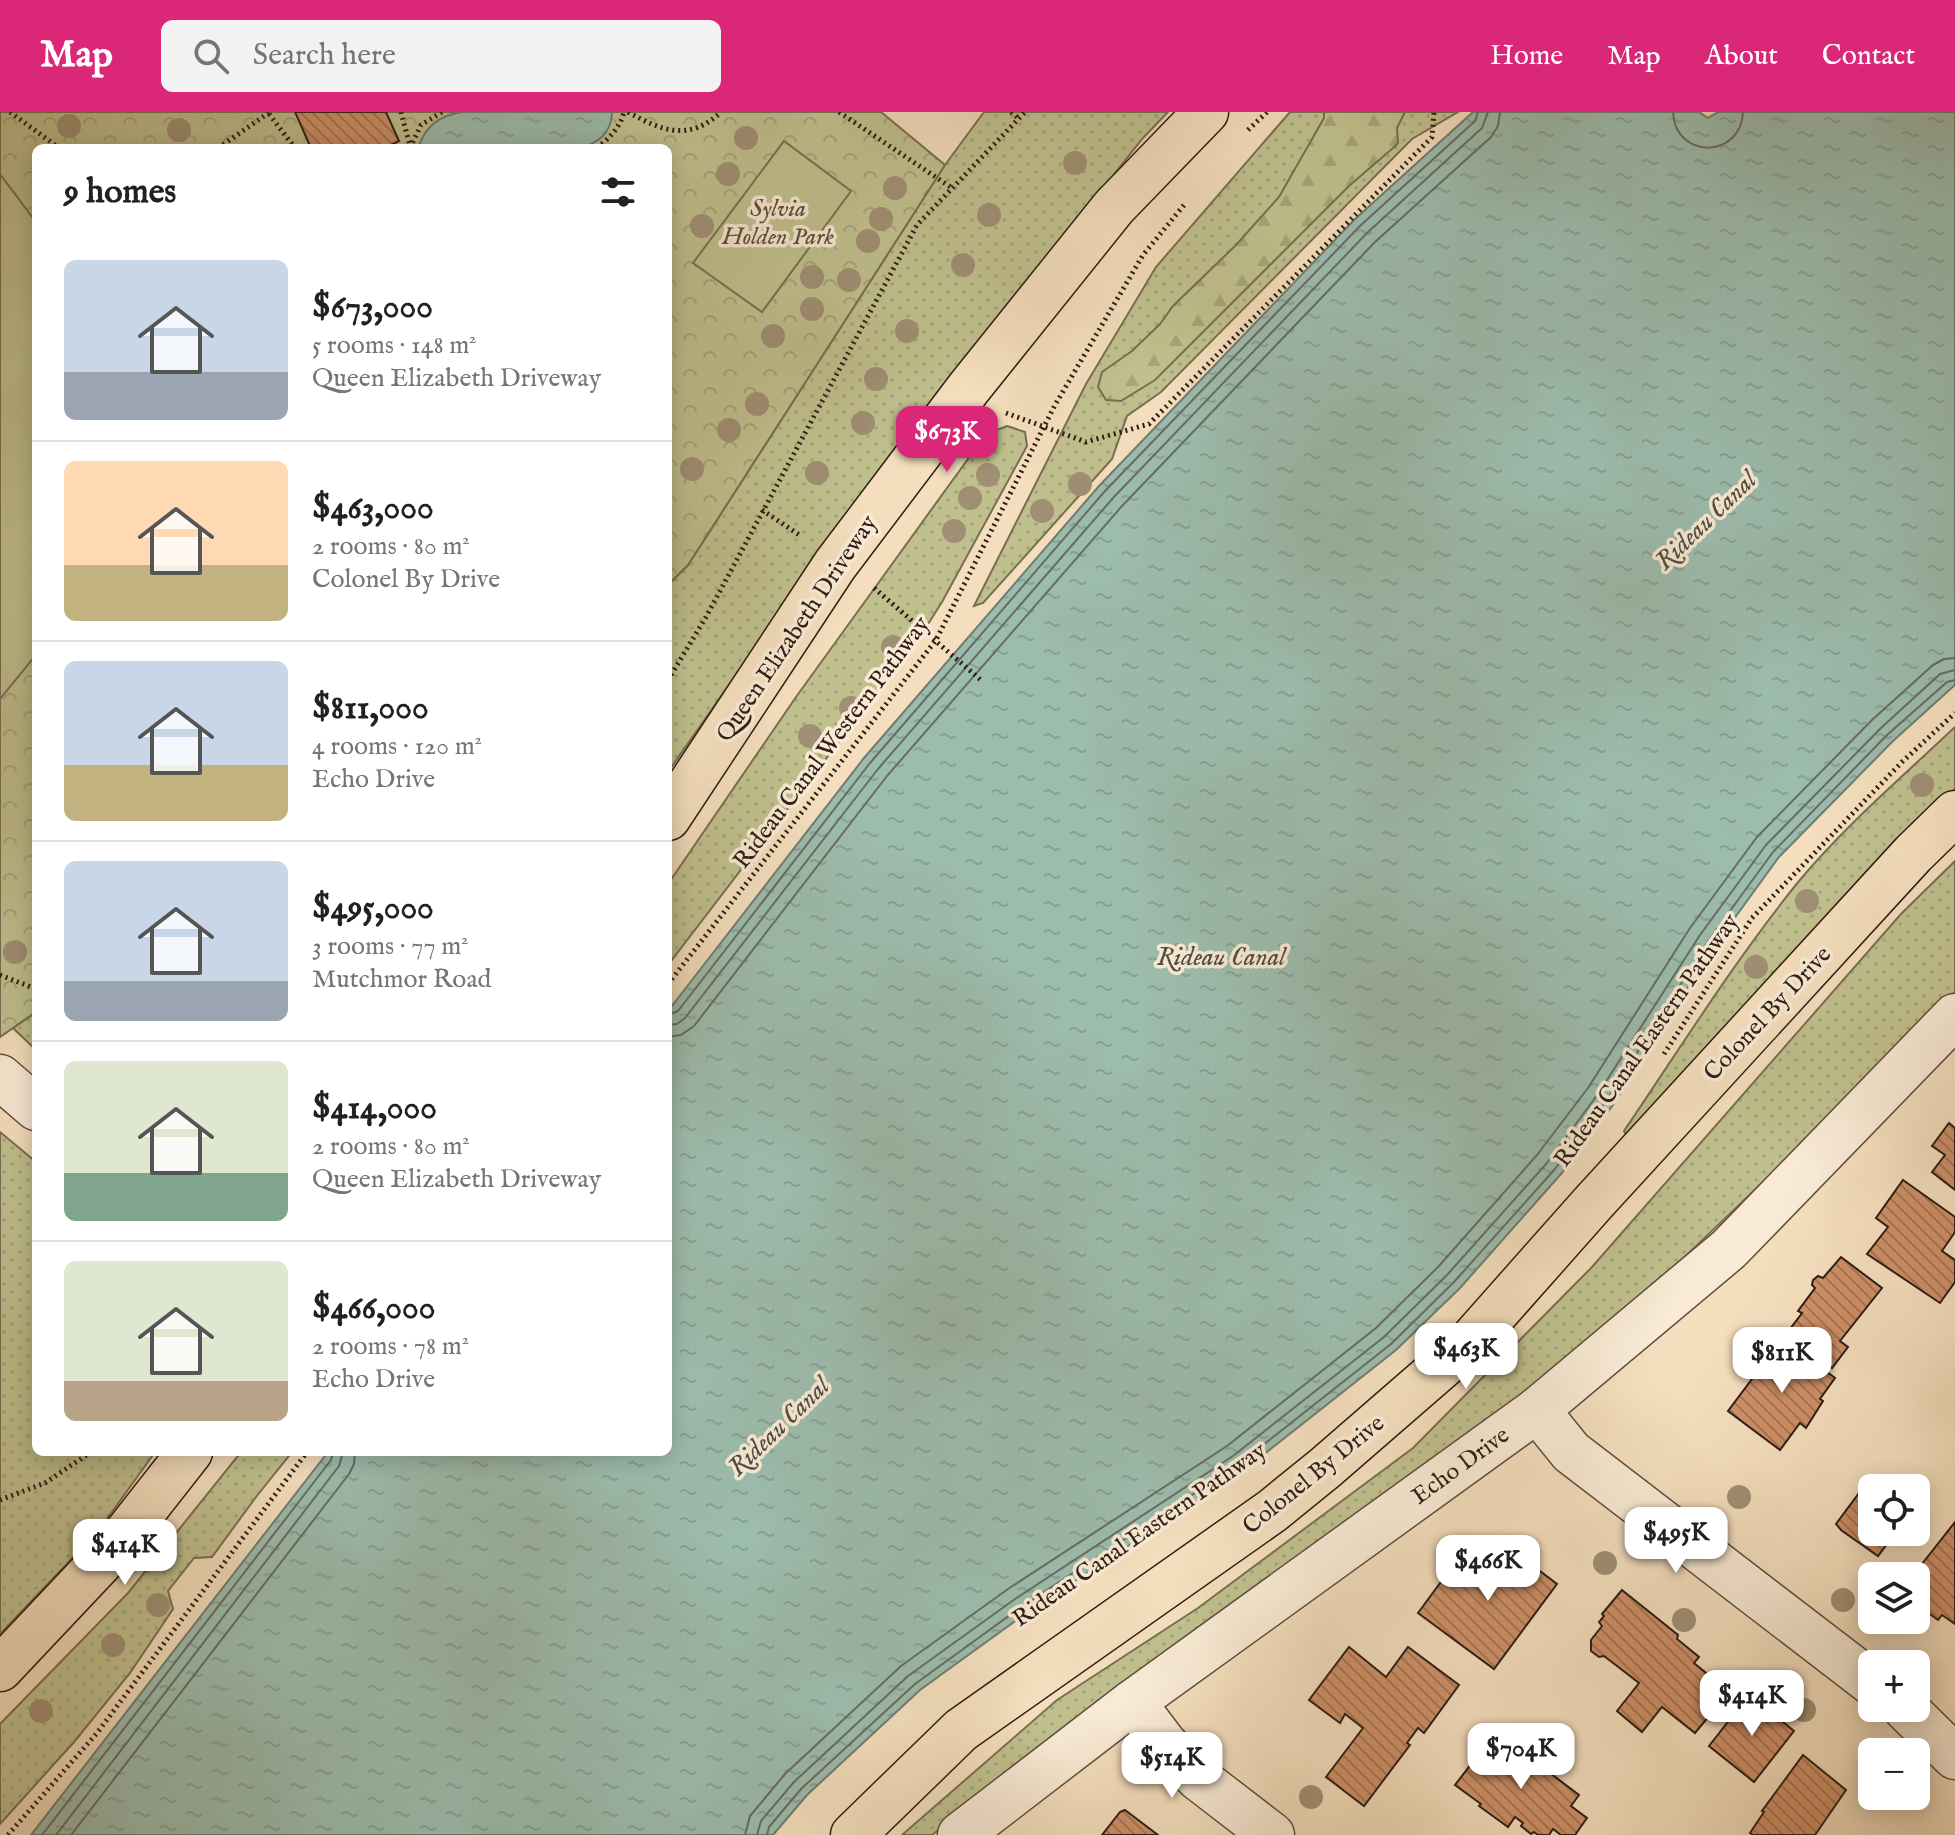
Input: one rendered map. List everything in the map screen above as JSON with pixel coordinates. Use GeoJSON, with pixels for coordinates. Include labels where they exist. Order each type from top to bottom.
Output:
{"type":"FeatureCollection","features":[{"type":"Feature","properties":{"kind":"main road","name":"Queen Elizabeth Driveway"},"geometry":{"type":"LineString","coordinates":[[672,812],[835,565],[968,389],[1114,207],[1206,112]]}},
{"type":"Feature","properties":{"kind":"main road","name":"Colonel By Drive"},"geometry":{"type":"LineString","coordinates":[[853,1835],[961,1730],[1272,1511],[1469,1343],[1913,854],[1955,813]]}},
{"type":"Feature","properties":{"kind":"main road"},"geometry":{"type":"LineString","coordinates":[[0,1669],[117,1545],[187,1456]]}},
{"type":"Feature","properties":{"kind":"street","name":"Echo Drive"},"geometry":{"type":"LineString","coordinates":[[960,1835],[1133,1702],[1537,1410],[1729,1249],[1955,1016]]}},
{"type":"Feature","properties":{"kind":"street"},"geometry":{"type":"LineString","coordinates":[[0,1077],[32,1105]]}},
{"type":"Feature","properties":{"kind":"street"},"geometry":{"type":"LineString","coordinates":[[1537,1410],[1571,1452],[1858,1672]]}},
{"type":"Feature","properties":{"kind":"street"},"geometry":{"type":"LineString","coordinates":[[1133,1702],[1164,1743],[1198,1778],[1272,1835]]}},
{"type":"Feature","properties":{"kind":"street"},"geometry":{"type":"LineString","coordinates":[[1919,1722],[1955,1757]]}},
{"type":"Feature","properties":{"kind":"path"},"geometry":{"type":"LineString","coordinates":[[10,112],[54,144]]}},
{"type":"Feature","properties":{"kind":"path"},"geometry":{"type":"LineString","coordinates":[[401,112],[408,144]]}},
{"type":"Feature","properties":{"kind":"path"},"geometry":{"type":"LineString","coordinates":[[411,144],[421,125],[442,112]]}},
{"type":"Feature","properties":{"kind":"path"},"geometry":{"type":"LineString","coordinates":[[602,144],[612,136],[626,112],[654,127],[683,133],[711,122],[721,112]]}},
{"type":"Feature","properties":{"kind":"path"},"geometry":{"type":"LineString","coordinates":[[839,112],[952,188]]}},
{"type":"Feature","properties":{"kind":"path"},"geometry":{"type":"LineString","coordinates":[[1011,112],[1018,118]]}},
{"type":"Feature","properties":{"kind":"path"},"geometry":{"type":"LineString","coordinates":[[672,673],[706,617],[917,225],[1025,112]]}},
{"type":"Feature","properties":{"kind":"path"},"geometry":{"type":"LineString","coordinates":[[1246,132],[1267,112]]}},
{"type":"Feature","properties":{"kind":"path"},"geometry":{"type":"LineString","coordinates":[[968,389],[1000,411],[1086,442],[1149,424],[1432,137],[1434,112]]}},
{"type":"Feature","properties":{"kind":"path"},"geometry":{"type":"LineString","coordinates":[[224,144],[270,113],[292,144]]}},
{"type":"Feature","properties":{"kind":"path","name":"Rideau Canal Western Pathway"},"geometry":{"type":"LineString","coordinates":[[672,979],[936,640],[1055,405],[1143,255],[1189,199]]}},
{"type":"Feature","properties":{"kind":"path"},"geometry":{"type":"LineString","coordinates":[[835,565],[878,590],[982,681]]}},
{"type":"Feature","properties":{"kind":"path","name":"Rideau Canal Eastern Pathway"},"geometry":{"type":"LineString","coordinates":[[1658,1062],[1752,918],[1902,762],[1955,713]]}},
{"type":"Feature","properties":{"kind":"path"},"geometry":{"type":"LineString","coordinates":[[0,975],[32,987]]}},
{"type":"Feature","properties":{"kind":"path"},"geometry":{"type":"LineString","coordinates":[[0,1500],[45,1483],[85,1456]]}},
{"type":"Feature","properties":{"kind":"path"},"geometry":{"type":"LineString","coordinates":[[8,1835],[97,1733],[304,1456]]}},
{"type":"Feature","properties":{"kind":"green space","name":"Sylvia Holden Park"},"geometry":{"type":"Polygon","coordinates":[[[0,112],[881,112],[945,165],[688,565],[672,581],[672,144],[32,144],[32,1015],[0,1037],[0,112]]]}},
{"type":"Feature","properties":{"kind":"green space"},"geometry":{"type":"Polygon","coordinates":[[[984,112],[1168,112],[1143,138],[889,456],[672,766],[672,581],[688,565],[945,165],[984,112]]]}},
{"type":"Feature","properties":{"kind":"green space"},"geometry":{"type":"Polygon","coordinates":[[[1290,112],[1458,112],[1412,139],[1161,392],[1127,416],[1112,459],[983,603],[974,606],[1086,384],[1156,267],[1290,112]]]}},
{"type":"Feature","properties":{"kind":"green space"},"geometry":{"type":"Polygon","coordinates":[[[1324,112],[1405,112],[1397,128],[1398,143],[1349,186],[1155,380],[1121,401],[1106,400],[1098,387],[1102,372],[1132,351],[1160,324],[1173,306],[1236,245],[1279,197],[1324,118],[1324,112]]]}},
{"type":"Feature","properties":{"kind":"green space"},"geometry":{"type":"Polygon","coordinates":[[[784,141],[851,191],[762,312],[693,263],[784,141]]]}},
{"type":"Feature","properties":{"kind":"green space"},"geometry":{"type":"Polygon","coordinates":[[[0,174],[32,217],[32,660],[0,699],[0,174]]]}},
{"type":"Feature","properties":{"kind":"green space"},"geometry":{"type":"Polygon","coordinates":[[[1007,426],[1025,432],[1027,446],[942,602],[923,632],[672,960],[672,878],[796,697],[986,434],[1007,426]]]}},
{"type":"Feature","properties":{"kind":"green space"},"geometry":{"type":"Polygon","coordinates":[[[1955,727],[1955,789],[1882,862],[1627,1136],[1624,1131],[1709,1004],[1799,881],[1855,821],[1955,727]]]}},
{"type":"Feature","properties":{"kind":"green space"},"geometry":{"type":"Polygon","coordinates":[[[1955,861],[1955,992],[1644,1295],[1536,1392],[1063,1731],[932,1835],[902,1835],[1057,1700],[1198,1608],[1413,1448],[1592,1267],[1901,914],[1955,861]]]}},
{"type":"Feature","properties":{"kind":"green space"},"geometry":{"type":"Polygon","coordinates":[[[32,1015],[32,1046],[13,1028],[32,1015]]]}},
{"type":"Feature","properties":{"kind":"green space"},"geometry":{"type":"Polygon","coordinates":[[[0,1132],[32,1159],[32,1456],[152,1456],[99,1530],[0,1634],[0,1132]]]}},
{"type":"Feature","properties":{"kind":"green space"},"geometry":{"type":"Polygon","coordinates":[[[238,1456],[289,1456],[212,1557],[194,1558],[168,1591],[173,1609],[130,1673],[74,1742],[0,1824],[0,1724],[128,1593],[238,1456]]]}},
{"type":"Feature","properties":{"kind":"water"},"geometry":{"type":"Polygon","coordinates":[[[462,112],[612,112],[606,132],[592,144],[420,144],[434,123],[462,112]]]}},
{"type":"Feature","properties":{"kind":"water","name":"Rideau Canal"},"geometry":{"type":"Polygon","coordinates":[[[1473,112],[1699,112],[1708,118],[1718,112],[1955,112],[1955,685],[1893,741],[1779,857],[1715,945],[1613,1105],[1561,1174],[1460,1288],[1396,1350],[1244,1470],[1025,1614],[920,1690],[807,1795],[773,1835],[31,1835],[325,1456],[672,1456],[672,1006],[864,758],[1099,486],[1354,220],[1473,112]]]}},
{"type":"Feature","properties":{"kind":"building"},"geometry":{"type":"Polygon","coordinates":[[[295,112],[386,112],[399,141],[393,144],[309,144],[295,112]]]}},
{"type":"Feature","properties":{"kind":"building"},"geometry":{"type":"Polygon","coordinates":[[[1949,1123],[1955,1128],[1955,1190],[1932,1172],[1945,1155],[1932,1146],[1949,1123]]]}},
{"type":"Feature","properties":{"kind":"building"},"geometry":{"type":"Polygon","coordinates":[[[1903,1180],[1955,1217],[1955,1232],[1942,1251],[1955,1260],[1955,1282],[1940,1303],[1867,1254],[1888,1227],[1876,1218],[1903,1180]]]}},
{"type":"Feature","properties":{"kind":"building"},"geometry":{"type":"Polygon","coordinates":[[[1841,1257],[1882,1288],[1840,1341],[1848,1347],[1832,1368],[1787,1333],[1815,1288],[1813,1280],[1818,1276],[1823,1278],[1841,1257]]]}},
{"type":"Feature","properties":{"kind":"building"},"geometry":{"type":"Polygon","coordinates":[[[1782,1339],[1835,1378],[1820,1399],[1823,1401],[1806,1428],[1800,1423],[1780,1450],[1728,1411],[1782,1339]]]}},
{"type":"Feature","properties":{"kind":"building"},"geometry":{"type":"Polygon","coordinates":[[[1858,1494],[1858,1542],[1836,1524],[1858,1494]]]}},
{"type":"Feature","properties":{"kind":"building"},"geometry":{"type":"Polygon","coordinates":[[[1955,1522],[1955,1624],[1942,1615],[1938,1620],[1930,1614],[1930,1562],[1924,1562],[1955,1522]]]}},
{"type":"Feature","properties":{"kind":"building"},"geometry":{"type":"Polygon","coordinates":[[[1503,1543],[1557,1584],[1494,1669],[1418,1613],[1460,1556],[1482,1572],[1503,1543]]]}},
{"type":"Feature","properties":{"kind":"building"},"geometry":{"type":"Polygon","coordinates":[[[1864,1546],[1886,1546],[1878,1556],[1864,1546]]]}},
{"type":"Feature","properties":{"kind":"building"},"geometry":{"type":"Polygon","coordinates":[[[1622,1590],[1678,1635],[1677,1639],[1699,1657],[1694,1663],[1729,1692],[1695,1733],[1662,1707],[1642,1732],[1617,1711],[1639,1683],[1604,1656],[1599,1657],[1591,1651],[1591,1640],[1602,1626],[1599,1622],[1604,1616],[1602,1614],[1622,1590]]]}},
{"type":"Feature","properties":{"kind":"building"},"geometry":{"type":"Polygon","coordinates":[[[1349,1647],[1386,1677],[1408,1647],[1459,1685],[1424,1733],[1418,1728],[1407,1743],[1410,1745],[1364,1806],[1326,1777],[1363,1728],[1345,1714],[1340,1723],[1309,1700],[1349,1647]]]}},
{"type":"Feature","properties":{"kind":"building"},"geometry":{"type":"Polygon","coordinates":[[[1749,1695],[1763,1706],[1767,1702],[1782,1714],[1778,1718],[1794,1731],[1754,1782],[1709,1746],[1749,1695]]]}},
{"type":"Feature","properties":{"kind":"building"},"geometry":{"type":"Polygon","coordinates":[[[1496,1732],[1579,1795],[1571,1806],[1587,1818],[1575,1835],[1561,1835],[1553,1829],[1549,1835],[1531,1834],[1515,1817],[1508,1827],[1455,1785],[1496,1732]]]}},
{"type":"Feature","properties":{"kind":"building"},"geometry":{"type":"Polygon","coordinates":[[[1803,1755],[1846,1790],[1815,1835],[1753,1835],[1750,1833],[1762,1811],[1803,1755]]]}},
{"type":"Feature","properties":{"kind":"building"},"geometry":{"type":"Polygon","coordinates":[[[1125,1810],[1158,1835],[1102,1835],[1125,1810]]]}}]}
